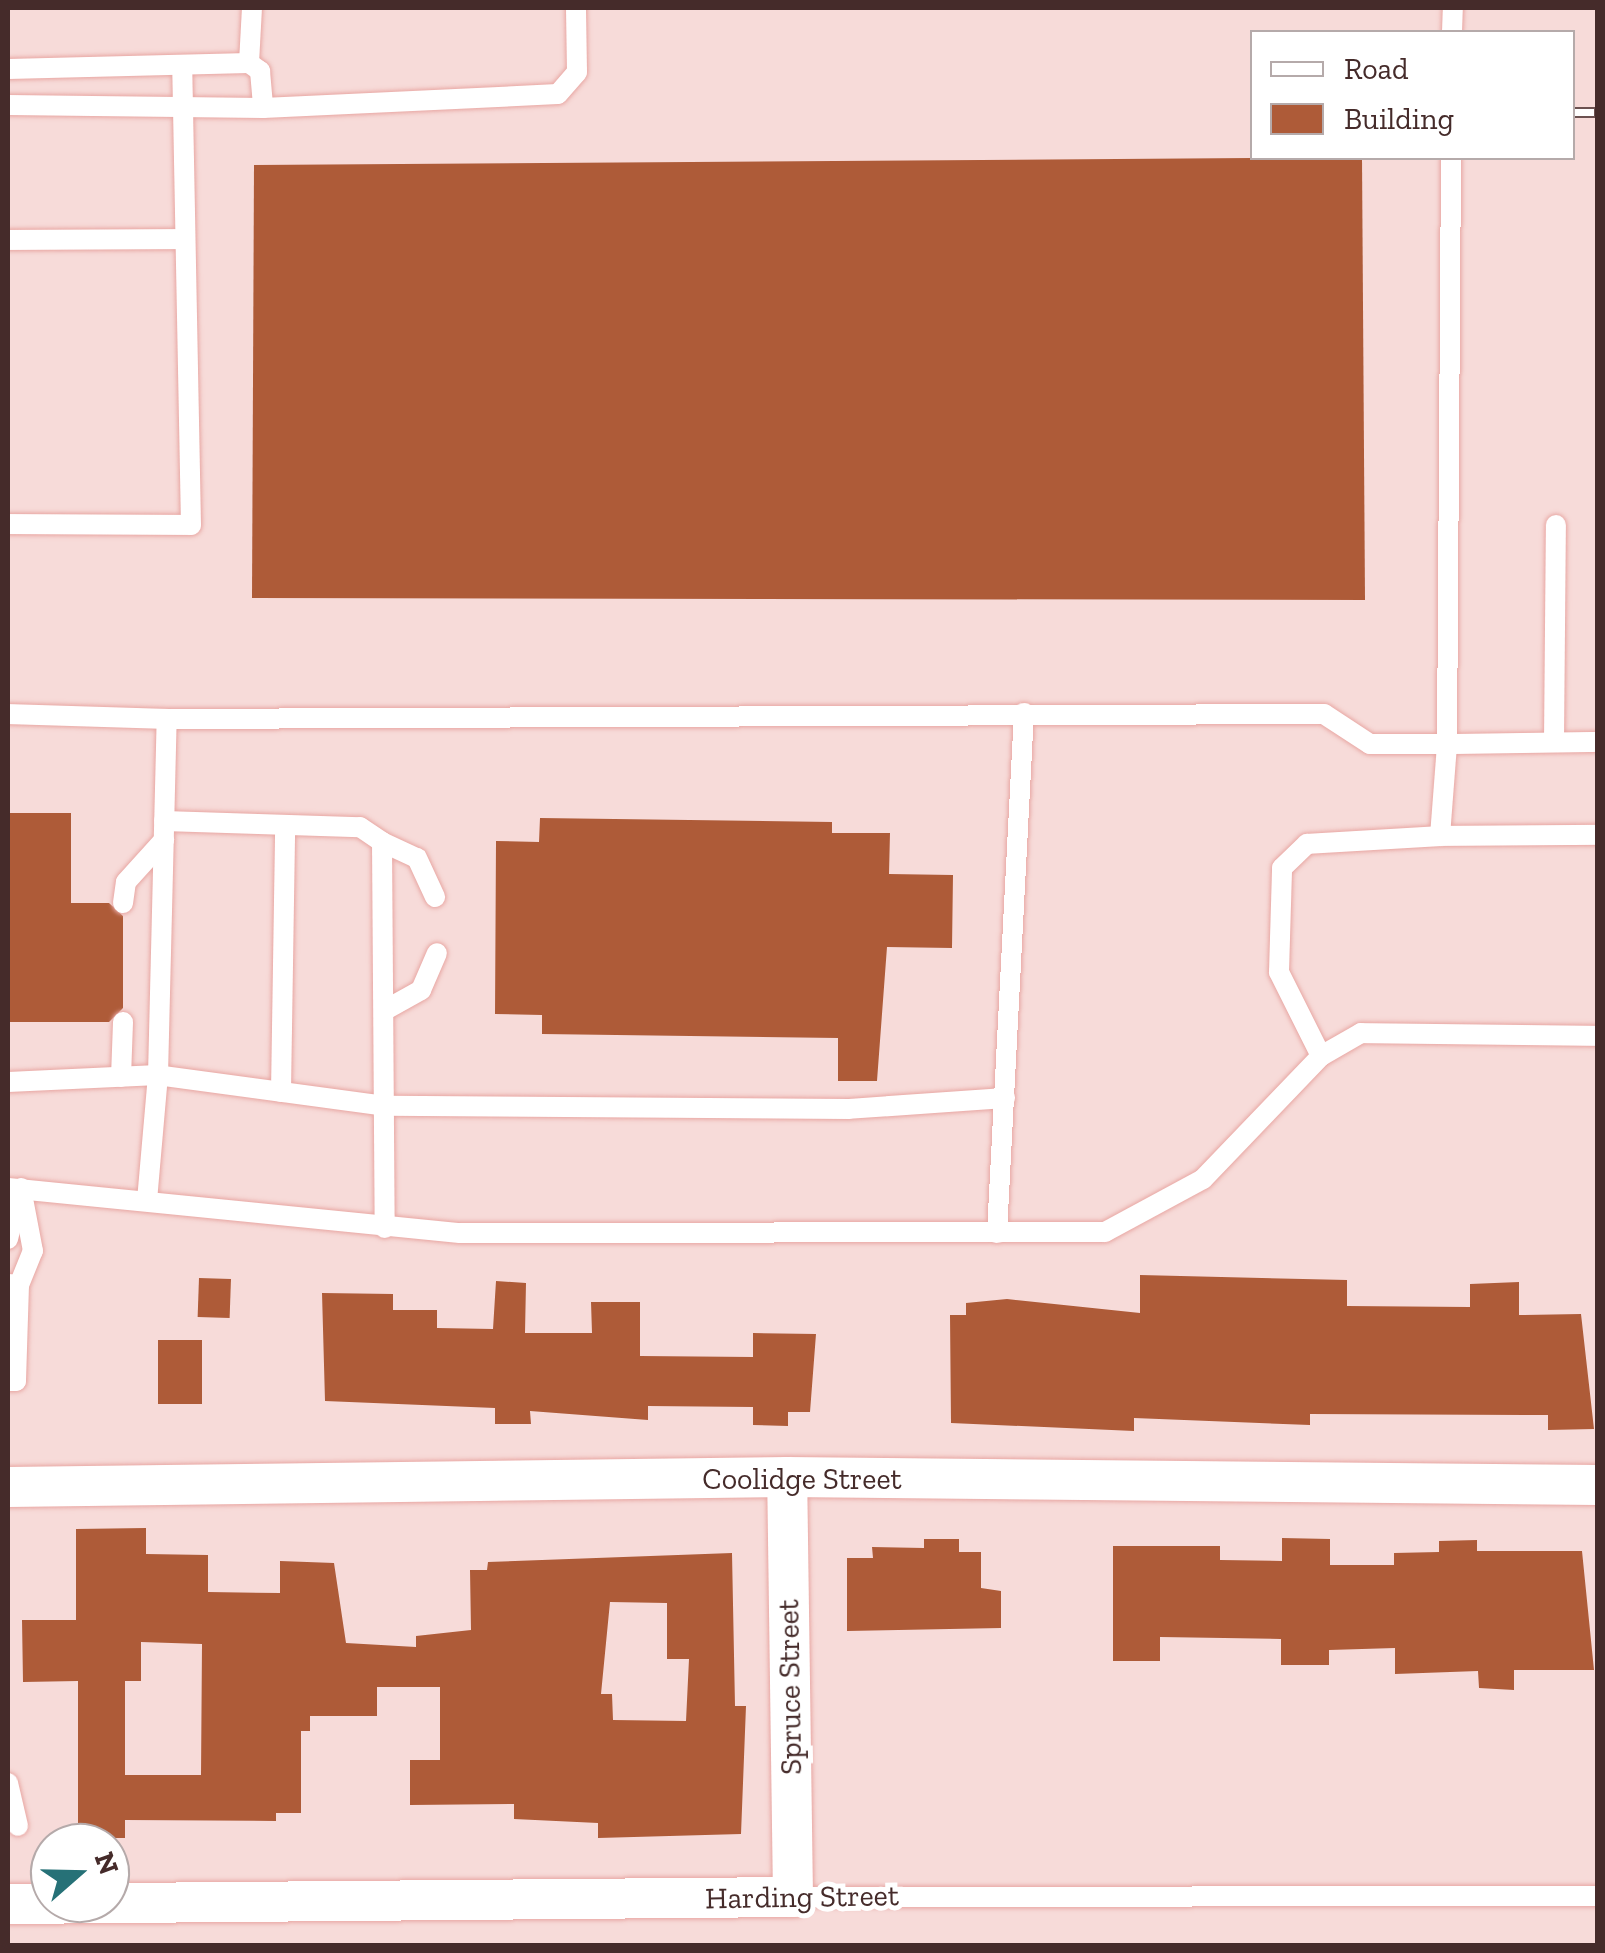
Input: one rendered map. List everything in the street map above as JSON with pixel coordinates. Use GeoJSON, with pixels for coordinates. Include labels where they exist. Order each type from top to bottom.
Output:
{"type":"FeatureCollection","features":[{"type":"Feature","properties":{"kind":"street","name":"Coolidge Street"},"geometry":{"type":"LineString","coordinates":[[8,1487],[787,1478],[1598,1485]]}},
{"type":"Feature","properties":{"kind":"street","name":"Spruce Street"},"geometry":{"type":"LineString","coordinates":[[787,1478],[793,1897]]}},
{"type":"Feature","properties":{"kind":"street","name":"Harding Street"},"geometry":{"type":"LineString","coordinates":[[8,1904],[793,1897]]}},
{"type":"Feature","properties":{"kind":"lane"},"geometry":{"type":"LineString","coordinates":[[249,64],[252,8]]}},
{"type":"Feature","properties":{"kind":"lane"},"geometry":{"type":"LineString","coordinates":[[8,105],[263,108],[558,94],[577,72],[576,8]]}},
{"type":"Feature","properties":{"kind":"lane"},"geometry":{"type":"LineString","coordinates":[[8,68],[182,70],[249,64],[260,71],[263,108]]}},
{"type":"Feature","properties":{"kind":"lane"},"geometry":{"type":"LineString","coordinates":[[8,524],[191,525],[182,70]]}},
{"type":"Feature","properties":{"kind":"lane"},"geometry":{"type":"LineString","coordinates":[[1440,836],[1447,744],[1451,160]]}},
{"type":"Feature","properties":{"kind":"lane"},"geometry":{"type":"LineString","coordinates":[[8,240],[185,239]]}},
{"type":"Feature","properties":{"kind":"lane"},"geometry":{"type":"LineString","coordinates":[[1554,742],[1556,525]]}},
{"type":"Feature","properties":{"kind":"lane"},"geometry":{"type":"LineString","coordinates":[[997,1233],[1024,713]]}},
{"type":"Feature","properties":{"kind":"lane"},"geometry":{"type":"LineString","coordinates":[[8,714],[167,719],[1324,714],[1370,744],[1598,742]]}},
{"type":"Feature","properties":{"kind":"lane"},"geometry":{"type":"LineString","coordinates":[[147,1201],[158,1075],[167,719]]}},
{"type":"Feature","properties":{"kind":"lane"},"geometry":{"type":"LineString","coordinates":[[164,831],[285,825],[360,827],[417,858],[435,897]]}},
{"type":"Feature","properties":{"kind":"lane"},"geometry":{"type":"LineString","coordinates":[[282,1092],[285,825]]}},
{"type":"Feature","properties":{"kind":"lane"},"geometry":{"type":"LineString","coordinates":[[123,903],[126,882],[164,831]]}},
{"type":"Feature","properties":{"kind":"lane"},"geometry":{"type":"LineString","coordinates":[[1321,1056],[1278,972],[1282,868],[1307,844],[1440,836],[1598,835]]}},
{"type":"Feature","properties":{"kind":"lane"},"geometry":{"type":"LineString","coordinates":[[382,842],[387,1008],[385,1228]]}},
{"type":"Feature","properties":{"kind":"lane"},"geometry":{"type":"LineString","coordinates":[[387,1008],[421,990],[437,954]]}},
{"type":"Feature","properties":{"kind":"lane"},"geometry":{"type":"LineString","coordinates":[[121,1077],[123,1022]]}},
{"type":"Feature","properties":{"kind":"lane"},"geometry":{"type":"LineString","coordinates":[[14,1188],[385,1228],[1104,1232],[1140,1219],[1202,1179],[1321,1056],[1360,1033],[1598,1036]]}},
{"type":"Feature","properties":{"kind":"lane"},"geometry":{"type":"LineString","coordinates":[[8,1082],[158,1075],[386,1106],[849,1109],[1004,1098]]}},
{"type":"Feature","properties":{"kind":"lane"},"geometry":{"type":"LineString","coordinates":[[8,1239],[14,1188]]}},
{"type":"Feature","properties":{"kind":"lane"},"geometry":{"type":"LineString","coordinates":[[13,1285],[33,1251],[14,1188]]}},
{"type":"Feature","properties":{"kind":"lane"},"geometry":{"type":"LineString","coordinates":[[8,1250],[16,1381],[8,1381]]}},
{"type":"Feature","properties":{"kind":"lane"},"geometry":{"type":"LineString","coordinates":[[8,1783],[18,1826]]}},
{"type":"Feature","properties":{"kind":"lane","name":"Harding Street"},"geometry":{"type":"LineString","coordinates":[[793,1897],[1598,1896]]}},
{"type":"Feature","properties":{"kind":"building"},"geometry":{"type":"Polygon","coordinates":[[[1362,160],[1365,600],[252,598],[254,165],[1362,160]]]}},
{"type":"Feature","properties":{"kind":"building"},"geometry":{"type":"Polygon","coordinates":[[[8,813],[71,813],[71,903],[109,903],[123,916],[123,1008],[109,1022],[8,1022],[8,813]]]}},
{"type":"Feature","properties":{"kind":"building"},"geometry":{"type":"Polygon","coordinates":[[[540,818],[832,822],[832,833],[890,833],[889,874],[953,875],[952,948],[887,947],[877,1081],[838,1081],[838,1038],[542,1034],[542,1015],[495,1014],[496,841],[539,842],[540,818]]]}},
{"type":"Feature","properties":{"kind":"building"},"geometry":{"type":"Polygon","coordinates":[[[1140,1275],[1347,1280],[1347,1306],[1470,1307],[1470,1284],[1519,1282],[1519,1315],[1581,1314],[1594,1429],[1548,1430],[1548,1415],[1310,1414],[1310,1425],[1134,1418],[1134,1431],[951,1423],[950,1315],[966,1315],[966,1303],[1007,1299],[1140,1313],[1140,1275]]]}},
{"type":"Feature","properties":{"kind":"building"},"geometry":{"type":"Polygon","coordinates":[[[199,1278],[231,1279],[230,1318],[198,1317],[199,1278]]]}},
{"type":"Feature","properties":{"kind":"building"},"geometry":{"type":"Polygon","coordinates":[[[496,1281],[526,1283],[525,1333],[592,1333],[591,1302],[640,1302],[640,1356],[753,1357],[753,1333],[816,1334],[810,1412],[788,1412],[788,1426],[753,1425],[753,1407],[648,1406],[648,1420],[530,1411],[531,1424],[495,1424],[495,1408],[325,1401],[322,1293],[393,1294],[393,1310],[437,1310],[437,1328],[493,1329],[496,1281]]]}},
{"type":"Feature","properties":{"kind":"building"},"geometry":{"type":"Polygon","coordinates":[[[158,1340],[202,1340],[202,1404],[158,1404],[158,1340]]]}},
{"type":"Feature","properties":{"kind":"building"},"geometry":{"type":"Polygon","coordinates":[[[146,1528],[146,1554],[208,1555],[208,1592],[280,1593],[280,1561],[334,1563],[346,1643],[416,1647],[416,1636],[471,1630],[470,1570],[487,1570],[488,1562],[732,1553],[735,1706],[746,1706],[741,1834],[598,1838],[598,1823],[514,1819],[514,1804],[410,1805],[410,1760],[440,1760],[440,1687],[377,1687],[377,1716],[310,1716],[310,1731],[301,1731],[301,1813],[276,1813],[276,1821],[78,1823],[78,1681],[23,1682],[22,1620],[76,1620],[76,1529],[146,1528]],[[610,1602],[601,1694],[612,1694],[613,1720],[686,1721],[689,1659],[667,1659],[667,1603],[610,1602]],[[141,1642],[141,1681],[125,1681],[125,1775],[201,1775],[202,1644],[141,1642]]]}},
{"type":"Feature","properties":{"kind":"building"},"geometry":{"type":"Polygon","coordinates":[[[1282,1538],[1330,1539],[1330,1565],[1394,1565],[1394,1553],[1439,1552],[1439,1541],[1477,1540],[1477,1551],[1582,1551],[1594,1670],[1514,1670],[1514,1690],[1479,1688],[1478,1671],[1395,1674],[1395,1648],[1329,1650],[1329,1665],[1281,1665],[1281,1639],[1160,1637],[1160,1661],[1113,1661],[1113,1546],[1220,1546],[1220,1560],[1282,1561],[1282,1538]]]}},
{"type":"Feature","properties":{"kind":"building"},"geometry":{"type":"Polygon","coordinates":[[[924,1539],[959,1539],[959,1552],[981,1552],[981,1588],[1001,1591],[1001,1628],[847,1631],[847,1558],[873,1558],[872,1547],[924,1548],[924,1539]]]}},
{"type":"Feature","properties":{"kind":"railway"},"geometry":{"type":"LineString","coordinates":[[1575,112],[1598,112]]}}]}
